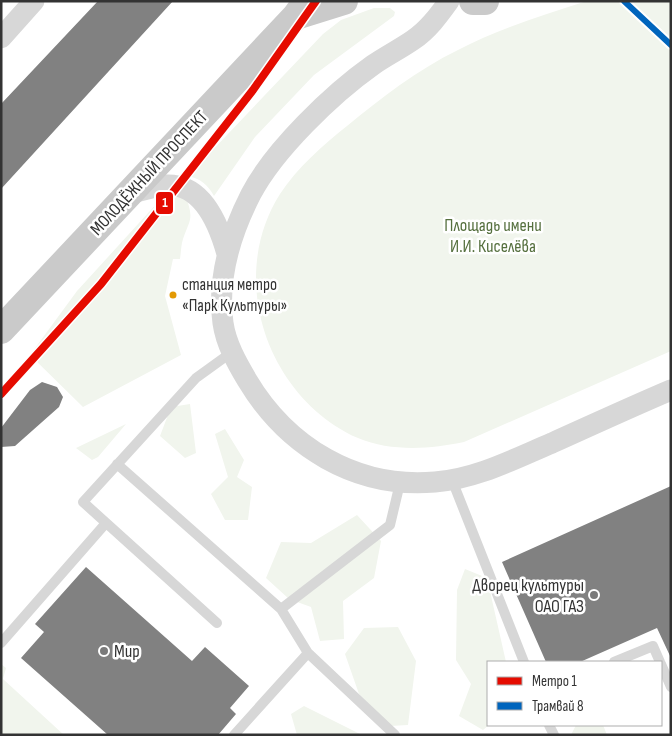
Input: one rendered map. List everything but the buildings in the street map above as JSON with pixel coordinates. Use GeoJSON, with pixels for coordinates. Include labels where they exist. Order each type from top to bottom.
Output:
{"type":"FeatureCollection","features":[{"type":"Feature","properties":{"kind":"main road","name":"МОЛОДЁЖНЫЙ ПРОСПЕКТ"},"geometry":{"type":"LineString","coordinates":[[1,330],[301,9],[344,1]]}},
{"type":"Feature","properties":{"kind":"main road"},"geometry":{"type":"LineString","coordinates":[[473,1],[486,1]]}},
{"type":"Feature","properties":{"kind":"street"},"geometry":{"type":"LineString","coordinates":[[1,38],[34,1]]}},
{"type":"Feature","properties":{"kind":"street"},"geometry":{"type":"LineString","coordinates":[[449,1],[435,20],[416,39],[371,66],[294,136],[270,164],[252,192],[238,221],[227,254],[222,299],[224,324],[232,352],[259,399],[280,424],[308,449],[342,469],[366,478],[400,483],[452,480],[493,469],[671,390]]}},
{"type":"Feature","properties":{"kind":"street"},"geometry":{"type":"LineString","coordinates":[[129,194],[166,185],[182,186],[195,194],[208,209],[220,229],[227,254]]}},
{"type":"Feature","properties":{"kind":"lane"},"geometry":{"type":"LineString","coordinates":[[217,623],[83,502],[196,378],[232,352]]}},
{"type":"Feature","properties":{"kind":"lane"},"geometry":{"type":"LineString","coordinates":[[117,464],[281,609],[308,653],[395,735]]}},
{"type":"Feature","properties":{"kind":"lane"},"geometry":{"type":"LineString","coordinates":[[452,480],[524,661]]}},
{"type":"Feature","properties":{"kind":"lane"},"geometry":{"type":"LineString","coordinates":[[281,609],[390,525],[400,483]]}},
{"type":"Feature","properties":{"kind":"lane"},"geometry":{"type":"LineString","coordinates":[[1,643],[106,522]]}},
{"type":"Feature","properties":{"kind":"lane"},"geometry":{"type":"LineString","coordinates":[[616,661],[653,646],[659,661]]}},
{"type":"Feature","properties":{"kind":"lane"},"geometry":{"type":"LineString","coordinates":[[234,735],[308,653]]}},
{"type":"Feature","properties":{"kind":"lane"},"geometry":{"type":"LineString","coordinates":[[662,668],[671,688]]}},
{"type":"Feature","properties":{"kind":"green space","name":"Площадь имени И.И. Киселёва"},"geometry":{"type":"Polygon","coordinates":[[[587,1],[671,1],[671,351],[464,442],[425,448],[411,448],[384,446],[358,438],[327,420],[300,395],[280,366],[265,333],[257,298],[257,262],[264,227],[280,194],[302,166],[329,141],[386,95],[428,66],[489,35],[587,1]]]}},
{"type":"Feature","properties":{"kind":"green space"},"geometry":{"type":"Polygon","coordinates":[[[374,8],[390,8],[395,12],[394,16],[314,75],[255,137],[214,196],[203,183],[188,176],[323,34],[341,20],[374,8]]]}},
{"type":"Feature","properties":{"kind":"green space"},"geometry":{"type":"Polygon","coordinates":[[[171,193],[187,200],[190,212],[190,220],[182,241],[180,259],[173,259],[165,296],[181,355],[83,407],[30,355],[77,291],[159,201],[171,193]]]}},
{"type":"Feature","properties":{"kind":"green space"},"geometry":{"type":"Polygon","coordinates":[[[190,404],[196,453],[185,458],[160,436],[171,407],[190,404]]]}},
{"type":"Feature","properties":{"kind":"green space"},"geometry":{"type":"Polygon","coordinates":[[[126,424],[98,457],[92,460],[76,448],[126,424]]]}},
{"type":"Feature","properties":{"kind":"green space"},"geometry":{"type":"Polygon","coordinates":[[[225,429],[244,460],[237,477],[252,487],[248,520],[225,520],[211,494],[228,477],[215,434],[225,429]]]}},
{"type":"Feature","properties":{"kind":"green space"},"geometry":{"type":"Polygon","coordinates":[[[357,515],[381,541],[374,578],[343,601],[344,639],[320,641],[311,607],[289,599],[266,578],[281,542],[311,543],[357,515]]]}},
{"type":"Feature","properties":{"kind":"green space"},"geometry":{"type":"Polygon","coordinates":[[[465,569],[487,578],[506,661],[487,661],[488,726],[483,730],[459,716],[471,684],[456,660],[457,590],[465,569]]]}},
{"type":"Feature","properties":{"kind":"green space"},"geometry":{"type":"Polygon","coordinates":[[[398,627],[416,661],[408,725],[390,726],[359,694],[345,654],[364,628],[398,627]]]}},
{"type":"Feature","properties":{"kind":"green space"},"geometry":{"type":"Polygon","coordinates":[[[1,664],[6,668],[3,679],[64,735],[1,735],[1,664]]]}},
{"type":"Feature","properties":{"kind":"green space"},"geometry":{"type":"Polygon","coordinates":[[[304,706],[362,735],[297,735],[291,714],[304,706]]]}},
{"type":"Feature","properties":{"kind":"green space"},"geometry":{"type":"Polygon","coordinates":[[[576,726],[603,726],[607,735],[571,735],[576,726]]]}},
{"type":"Feature","properties":{"kind":"metro line","name":"1"},"geometry":{"type":"LineString","coordinates":[[1,394],[101,284],[253,90],[316,1]]}},
{"type":"Feature","properties":{"kind":"tram line","name":"8"},"geometry":{"type":"LineString","coordinates":[[624,1],[671,45]]}},
{"type":"Feature","properties":{"kind":"place","name":"станция метро «Парк Культуры»"},"geometry":{"type":"Point","coordinates":[173,295]}},
{"type":"Feature","properties":{"kind":"place","name":"Дворец культуры ОАО ГАЗ"},"geometry":{"type":"Point","coordinates":[594,595]}},
{"type":"Feature","properties":{"kind":"place","name":"Мир"},"geometry":{"type":"Point","coordinates":[104,651]}}]}
